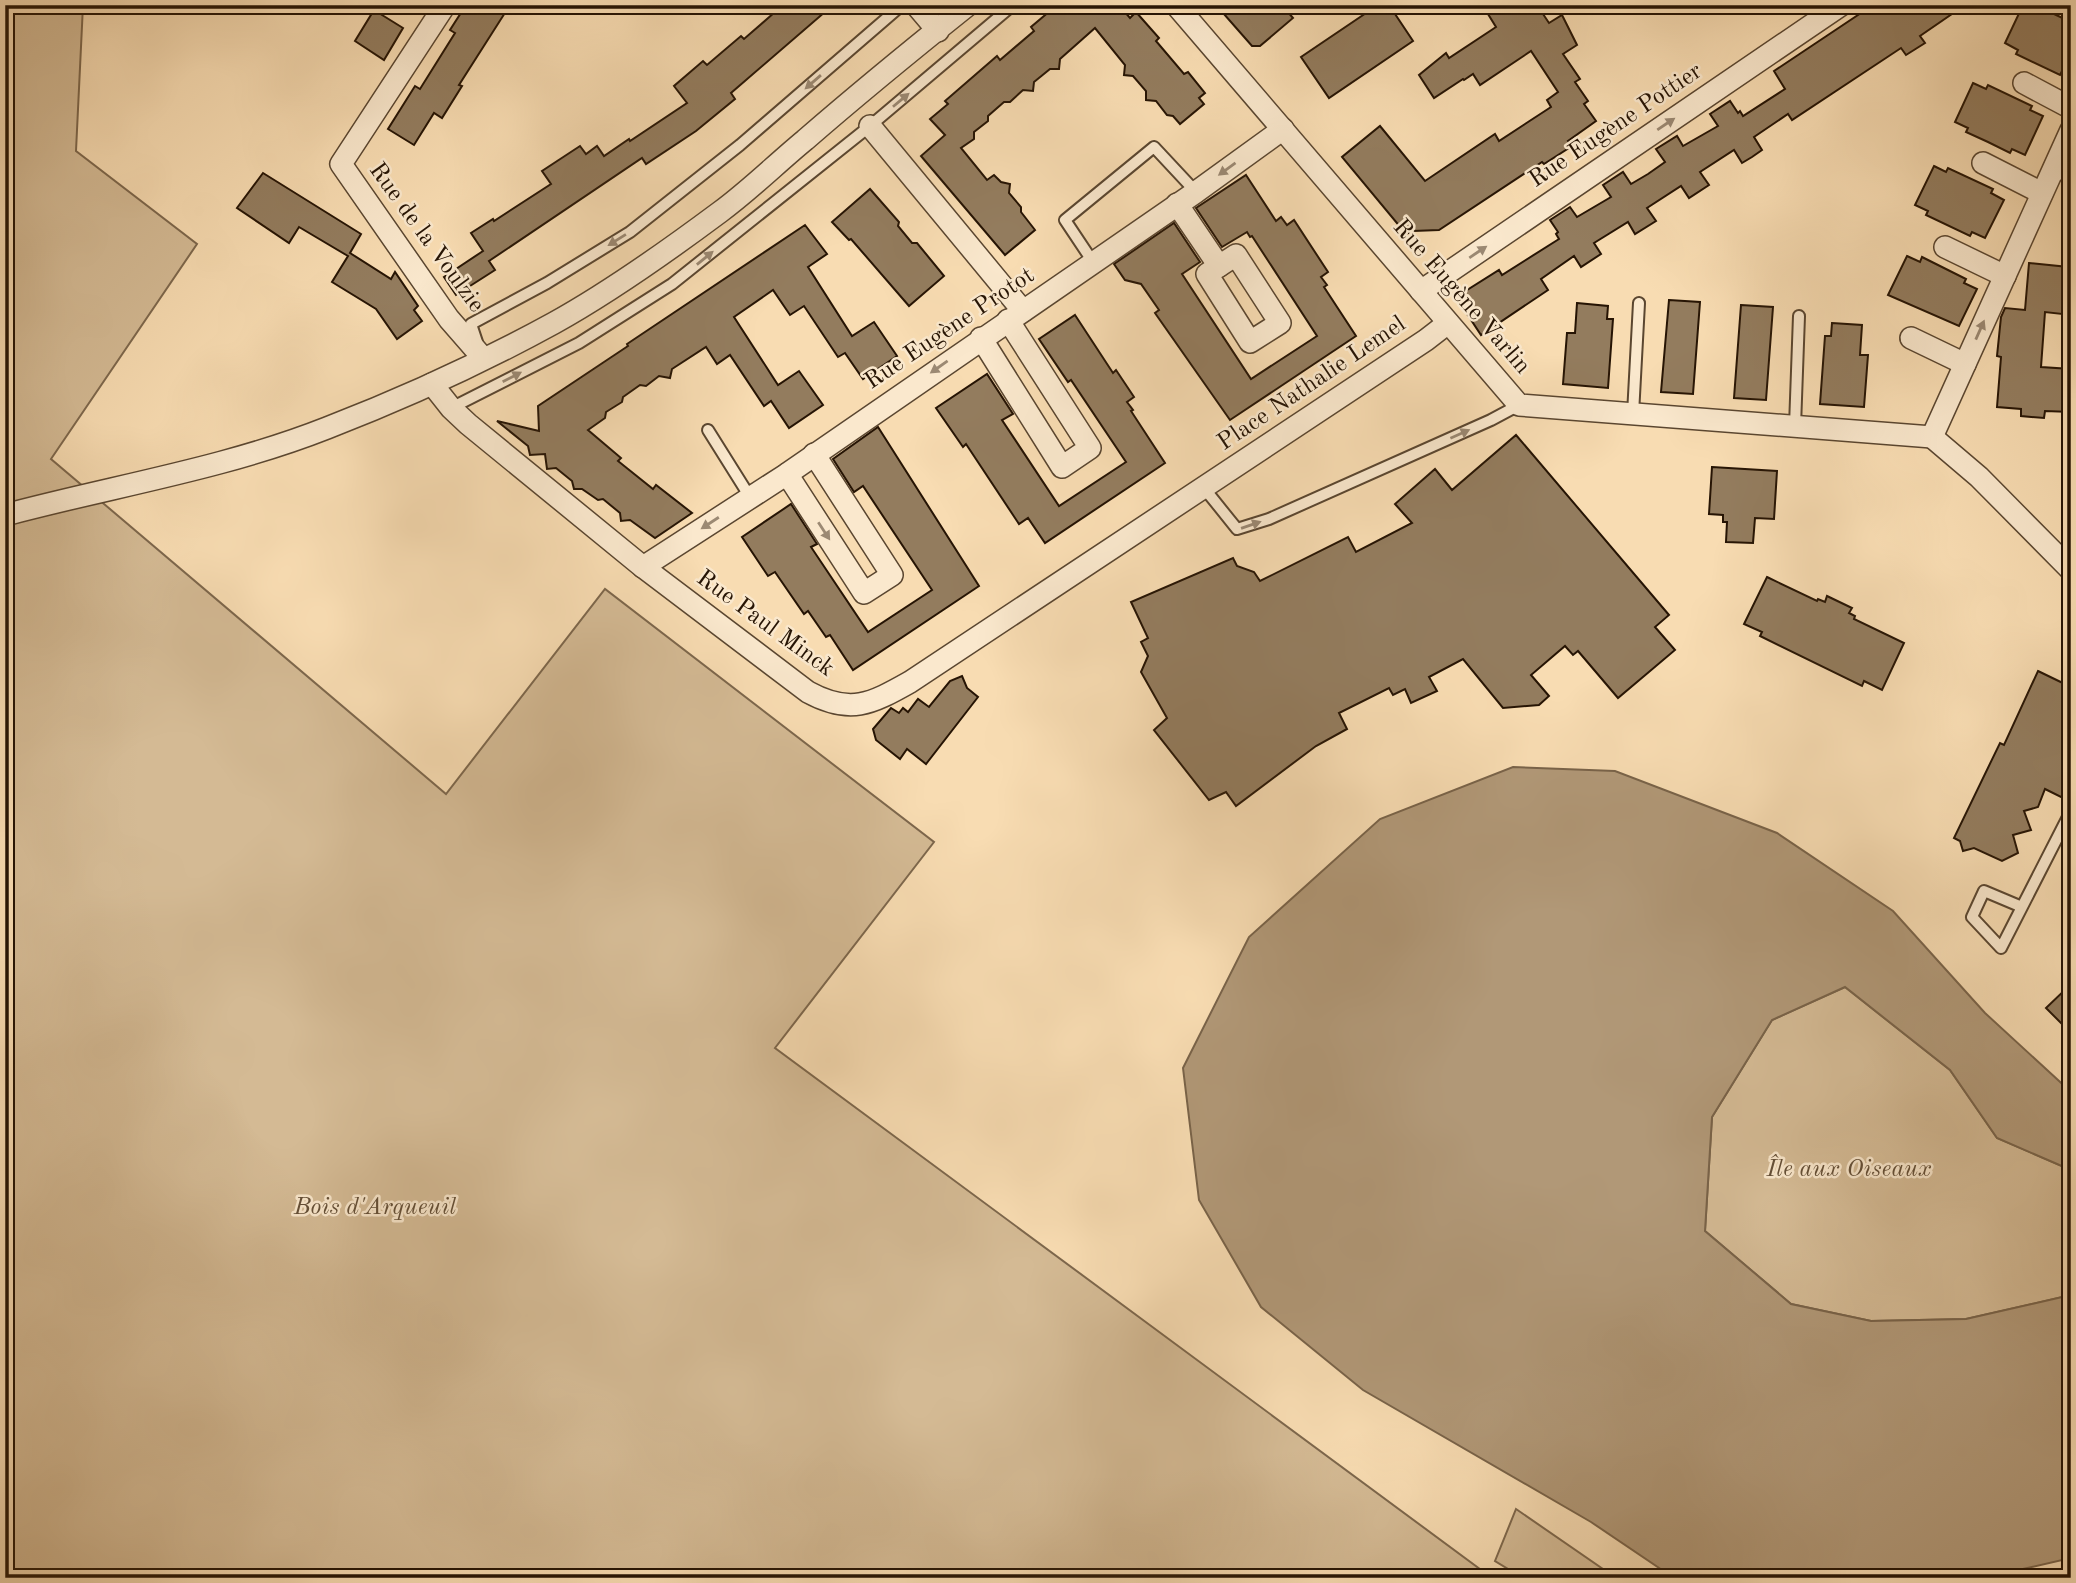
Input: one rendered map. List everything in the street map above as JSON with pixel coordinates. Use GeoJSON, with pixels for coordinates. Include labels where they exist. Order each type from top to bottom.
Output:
{"type":"FeatureCollection","features":[{"type":"Feature","properties":{"kind":"street","name":"Rue de la Voulzie"},"geometry":{"type":"LineString","coordinates":[[445,5],[341,164],[449,319],[483,358]]}},
{"type":"Feature","properties":{"kind":"street"},"geometry":{"type":"LineString","coordinates":[[916,5],[938,31]]}},
{"type":"Feature","properties":{"kind":"street"},"geometry":{"type":"LineString","coordinates":[[5,515],[192,471],[324,429],[432,384],[555,322],[643,267],[723,210],[968,5]]}},
{"type":"Feature","properties":{"kind":"street","name":"Rue Eugène Varlin"},"geometry":{"type":"LineString","coordinates":[[1176,5],[1520,405],[1932,437]]}},
{"type":"Feature","properties":{"kind":"street","name":"Rue Eugène Pottier"},"geometry":{"type":"LineString","coordinates":[[1421,291],[1841,5]]}},
{"type":"Feature","properties":{"kind":"street"},"geometry":{"type":"LineString","coordinates":[[2024,83],[2071,108]]}},
{"type":"Feature","properties":{"kind":"street"},"geometry":{"type":"LineString","coordinates":[[870,127],[1015,316],[1090,448],[1062,467],[981,338]]}},
{"type":"Feature","properties":{"kind":"street","name":"Rue Eugène Protot"},"geometry":{"type":"LineString","coordinates":[[643,567],[787,474],[1283,129]]}},
{"type":"Feature","properties":{"kind":"street"},"geometry":{"type":"LineString","coordinates":[[2071,130],[2055,181],[2005,276],[1932,437],[1979,477],[2071,570]]}},
{"type":"Feature","properties":{"kind":"street"},"geometry":{"type":"LineString","coordinates":[[1983,163],[2055,181]]}},
{"type":"Feature","properties":{"kind":"street"},"geometry":{"type":"LineString","coordinates":[[1177,204],[1219,266]]}},
{"type":"Feature","properties":{"kind":"street"},"geometry":{"type":"LineString","coordinates":[[1945,247],[2005,276]]}},
{"type":"Feature","properties":{"kind":"street","name":"Place Nathalie Lemel"},"geometry":{"type":"LineString","coordinates":[[1204,488],[1448,323]]}},
{"type":"Feature","properties":{"kind":"street"},"geometry":{"type":"LineString","coordinates":[[1911,338],[1965,364]]}},
{"type":"Feature","properties":{"kind":"street","name":"Rue Paul Minck"},"geometry":{"type":"LineString","coordinates":[[432,384],[468,424],[643,567],[808,692],[827,702],[855,705],[879,700],[1204,488]]}},
{"type":"Feature","properties":{"kind":"street"},"geometry":{"type":"LineString","coordinates":[[787,474],[864,593],[892,575],[814,454]]}},
{"type":"Feature","properties":{"kind":"lane"},"geometry":{"type":"LineString","coordinates":[[483,358],[471,324],[547,283],[630,232],[740,145],[902,5]]}},
{"type":"Feature","properties":{"kind":"lane"},"geometry":{"type":"LineString","coordinates":[[451,408],[579,343],[672,284],[870,127],[1013,5]]}},
{"type":"Feature","properties":{"kind":"lane"},"geometry":{"type":"LineString","coordinates":[[1093,262],[1065,220],[1154,147],[1196,192]]}},
{"type":"Feature","properties":{"kind":"lane"},"geometry":{"type":"LineString","coordinates":[[1633,414],[1639,303]]}},
{"type":"Feature","properties":{"kind":"lane"},"geometry":{"type":"LineString","coordinates":[[1795,426],[1799,316]]}},
{"type":"Feature","properties":{"kind":"lane"},"geometry":{"type":"LineString","coordinates":[[1204,488],[1237,529],[1281,513],[1520,405]]}},
{"type":"Feature","properties":{"kind":"lane"},"geometry":{"type":"LineString","coordinates":[[708,430],[750,497]]}},
{"type":"Feature","properties":{"kind":"lane"},"geometry":{"type":"LineString","coordinates":[[2022,907],[1984,891],[1972,917],[2001,948],[2022,907],[2071,811]]}},
{"type":"Feature","properties":{"kind":"green space","name":"Bois d'Arqueuil"},"geometry":{"type":"Polygon","coordinates":[[[5,5],[83,5],[76,151],[197,244],[51,459],[446,794],[605,589],[934,842],[775,1048],[1492,1578],[5,1578],[5,5]]]}},
{"type":"Feature","properties":{"kind":"green space","name":"Île aux Oiseaux"},"geometry":{"type":"Polygon","coordinates":[[[1845,987],[1950,1070],[1997,1138],[2071,1170],[2071,1295],[1966,1319],[1871,1321],[1791,1304],[1705,1231],[1712,1117],[1772,1020],[1845,987]]]}},
{"type":"Feature","properties":{"kind":"green space"},"geometry":{"type":"Polygon","coordinates":[[[1516,1509],[1616,1578],[1523,1578],[1495,1561],[1516,1509]]]}},
{"type":"Feature","properties":{"kind":"shaded area"},"geometry":{"type":"Polygon","coordinates":[[[1513,767],[1615,771],[1777,833],[1893,911],[1985,1013],[2071,1092],[2071,1170],[1997,1138],[1950,1070],[1845,987],[1772,1020],[1712,1117],[1705,1231],[1791,1304],[1871,1321],[1966,1319],[2071,1295],[2071,1558],[2023,1569],[2006,1578],[1674,1578],[1591,1522],[1363,1390],[1261,1307],[1199,1200],[1183,1068],[1249,937],[1380,819],[1513,767]]]}},
{"type":"Feature","properties":{"kind":"building"},"geometry":{"type":"Polygon","coordinates":[[[466,5],[510,5],[459,85],[462,86],[442,118],[434,113],[414,145],[388,129],[415,86],[420,89],[455,33],[450,30],[466,5]]]}},
{"type":"Feature","properties":{"kind":"building"},"geometry":{"type":"Polygon","coordinates":[[[783,5],[833,5],[731,93],[735,99],[696,131],[646,164],[642,158],[489,261],[495,270],[456,295],[444,277],[483,251],[471,233],[551,184],[542,171],[580,146],[586,154],[597,146],[604,156],[687,103],[674,86],[703,61],[707,65],[741,36],[744,39],[783,5]]]}},
{"type":"Feature","properties":{"kind":"building"},"geometry":{"type":"Polygon","coordinates":[[[1057,5],[1119,5],[1130,18],[1136,12],[1159,38],[1156,41],[1184,74],[1188,72],[1205,93],[1199,98],[1204,104],[1180,124],[1173,116],[1167,115],[1156,101],[1146,100],[1146,91],[1133,76],[1124,75],[1125,65],[1095,28],[1060,59],[1059,69],[1050,69],[1034,82],[1033,91],[1023,90],[1010,102],[1004,102],[988,116],[988,121],[974,132],[974,139],[961,148],[987,180],[994,175],[1001,182],[1010,184],[1009,193],[1035,230],[1005,255],[921,156],[945,135],[930,119],[948,104],[945,101],[997,56],[1000,60],[1034,31],[1031,27],[1057,5]]]}},
{"type":"Feature","properties":{"kind":"building"},"geometry":{"type":"Polygon","coordinates":[[[1216,5],[1282,5],[1293,18],[1260,46],[1252,46],[1216,5]]]}},
{"type":"Feature","properties":{"kind":"building"},"geometry":{"type":"Polygon","coordinates":[[[1378,5],[1389,5],[1413,41],[1329,98],[1301,57],[1378,5]]]}},
{"type":"Feature","properties":{"kind":"building"},"geometry":{"type":"Polygon","coordinates":[[[1502,5],[1537,5],[1549,23],[1562,15],[1577,45],[1563,54],[1580,79],[1575,82],[1588,101],[1584,104],[1596,121],[1568,141],[1572,146],[1544,164],[1542,162],[1439,230],[1413,231],[1406,234],[1342,157],[1380,126],[1425,181],[1495,134],[1499,141],[1551,107],[1547,100],[1558,92],[1531,51],[1480,85],[1473,74],[1434,98],[1419,75],[1446,53],[1449,58],[1496,27],[1488,14],[1502,5]]]}},
{"type":"Feature","properties":{"kind":"building"},"geometry":{"type":"Polygon","coordinates":[[[1873,5],[1965,5],[1920,36],[1925,43],[1906,55],[1901,48],[1792,120],[1788,114],[1754,137],[1762,150],[1752,157],[1742,163],[1734,150],[1700,172],[1709,185],[1689,198],[1681,186],[1647,208],[1656,221],[1635,234],[1628,222],[1594,243],[1601,254],[1581,267],[1574,256],[1541,279],[1548,290],[1481,335],[1456,297],[1499,270],[1502,275],[1559,239],[1550,220],[1570,207],[1577,217],[1611,197],[1603,185],[1623,172],[1631,184],[1665,162],[1656,149],[1677,136],[1683,146],[1718,126],[1710,114],[1730,101],[1743,116],[1785,89],[1774,71],[1873,5]]]}},
{"type":"Feature","properties":{"kind":"building"},"geometry":{"type":"Polygon","coordinates":[[[2023,5],[2035,5],[2071,22],[2071,75],[2062,71],[2060,75],[2016,54],[2018,50],[2005,43],[2023,5]]]}},
{"type":"Feature","properties":{"kind":"building"},"geometry":{"type":"Polygon","coordinates":[[[374,10],[403,28],[384,60],[355,41],[374,10]]]}},
{"type":"Feature","properties":{"kind":"building"},"geometry":{"type":"Polygon","coordinates":[[[1973,83],[1986,89],[1988,85],[2032,106],[2030,110],[2043,116],[2025,155],[2012,149],[2010,153],[1966,132],[1968,128],[1955,122],[1973,83]]]}},
{"type":"Feature","properties":{"kind":"building"},"geometry":{"type":"Polygon","coordinates":[[[1934,166],[1946,172],[1948,168],[1993,189],[1991,193],[2004,200],[1985,238],[1972,232],[1970,236],[1926,215],[1928,211],[1915,205],[1934,166]]]}},
{"type":"Feature","properties":{"kind":"building"},"geometry":{"type":"Polygon","coordinates":[[[263,173],[361,234],[350,253],[391,279],[395,272],[418,306],[414,310],[422,321],[397,339],[376,309],[332,282],[348,256],[299,227],[289,243],[237,208],[263,173]]]}},
{"type":"Feature","properties":{"kind":"building"},"geometry":{"type":"Polygon","coordinates":[[[1246,175],[1276,221],[1281,217],[1287,225],[1294,220],[1328,272],[1321,277],[1327,285],[1324,287],[1356,336],[1230,420],[1155,313],[1159,310],[1141,284],[1125,280],[1114,264],[1174,223],[1200,262],[1182,274],[1251,379],[1317,336],[1252,236],[1247,232],[1222,247],[1196,208],[1246,175]]]}},
{"type":"Feature","properties":{"kind":"building"},"geometry":{"type":"Polygon","coordinates":[[[870,189],[899,222],[898,226],[912,243],[917,243],[944,276],[909,306],[851,239],[832,222],[870,189]]]}},
{"type":"Feature","properties":{"kind":"building"},"geometry":{"type":"Polygon","coordinates":[[[805,225],[827,254],[808,267],[852,336],[874,322],[897,356],[863,379],[845,353],[838,357],[804,306],[790,315],[773,290],[734,317],[778,385],[799,371],[823,405],[789,428],[771,401],[764,406],[730,355],[717,364],[706,347],[672,369],[670,378],[659,376],[623,397],[622,402],[606,412],[605,418],[588,430],[621,458],[618,461],[653,489],[656,485],[692,513],[655,538],[630,520],[621,521],[620,513],[603,499],[598,500],[582,489],[574,489],[572,481],[556,468],[547,469],[545,454],[530,455],[528,446],[497,421],[539,431],[538,406],[805,225]]]}},
{"type":"Feature","properties":{"kind":"building"},"geometry":{"type":"Polygon","coordinates":[[[1907,256],[1920,262],[1922,257],[1966,279],[1964,283],[1977,289],[1959,326],[1888,295],[1907,256]]]}},
{"type":"Feature","properties":{"kind":"building"},"geometry":{"type":"Polygon","coordinates":[[[2029,263],[2068,267],[2066,290],[2071,290],[2071,315],[2045,312],[2041,367],[2071,369],[2071,412],[2045,411],[2044,418],[2021,416],[2021,409],[1997,407],[2001,357],[1997,356],[2001,317],[2005,308],[2025,310],[2029,263]]]}},
{"type":"Feature","properties":{"kind":"building"},"geometry":{"type":"Polygon","coordinates":[[[1669,300],[1700,302],[1693,394],[1661,392],[1669,300]]]}},
{"type":"Feature","properties":{"kind":"building"},"geometry":{"type":"Polygon","coordinates":[[[1577,303],[1608,306],[1607,319],[1613,319],[1608,388],[1563,384],[1567,333],[1575,333],[1577,303]]]}},
{"type":"Feature","properties":{"kind":"building"},"geometry":{"type":"Polygon","coordinates":[[[1741,305],[1773,307],[1766,400],[1734,398],[1741,305]]]}},
{"type":"Feature","properties":{"kind":"building"},"geometry":{"type":"Polygon","coordinates":[[[1075,315],[1113,373],[1116,370],[1134,397],[1127,402],[1133,410],[1131,411],[1165,463],[1045,543],[1028,518],[1019,524],[966,444],[963,447],[936,408],[987,374],[1013,414],[1002,420],[1059,506],[1126,462],[1071,380],[1068,382],[1039,339],[1075,315]]]}},
{"type":"Feature","properties":{"kind":"building"},"geometry":{"type":"Polygon","coordinates":[[[1832,323],[1862,325],[1860,355],[1868,355],[1864,407],[1820,404],[1825,336],[1831,336],[1832,323]]]}},
{"type":"Feature","properties":{"kind":"building"},"geometry":{"type":"Polygon","coordinates":[[[878,427],[979,586],[853,670],[830,635],[826,637],[808,611],[804,614],[775,572],[768,576],[742,537],[791,504],[817,544],[811,547],[868,632],[932,590],[863,486],[854,492],[833,459],[878,427]]]}},
{"type":"Feature","properties":{"kind":"building"},"geometry":{"type":"Polygon","coordinates":[[[1516,435],[1669,615],[1655,627],[1675,650],[1618,698],[1578,651],[1573,655],[1565,646],[1531,675],[1549,696],[1539,705],[1503,708],[1463,659],[1429,677],[1437,691],[1411,703],[1405,689],[1393,695],[1389,688],[1339,713],[1347,729],[1316,746],[1236,806],[1226,792],[1209,800],[1154,730],[1167,718],[1141,672],[1148,656],[1141,642],[1148,638],[1131,602],[1233,558],[1237,566],[1254,572],[1260,581],[1348,537],[1356,552],[1412,523],[1395,504],[1435,469],[1452,490],[1516,435]]]}},
{"type":"Feature","properties":{"kind":"building"},"geometry":{"type":"Polygon","coordinates":[[[1712,467],[1777,471],[1774,519],[1755,518],[1753,543],[1726,542],[1727,522],[1723,522],[1723,515],[1709,514],[1712,467]]]}},
{"type":"Feature","properties":{"kind":"building"},"geometry":{"type":"Polygon","coordinates":[[[1767,577],[1817,601],[1818,599],[1825,602],[1827,596],[1852,608],[1849,613],[1855,616],[1854,619],[1904,643],[1882,690],[1864,681],[1862,686],[1760,636],[1762,632],[1744,624],[1767,577]]]}},
{"type":"Feature","properties":{"kind":"building"},"geometry":{"type":"Polygon","coordinates":[[[2038,671],[2071,687],[2071,802],[2045,789],[2038,807],[2024,811],[2031,830],[2013,835],[2018,853],[2002,861],[1974,848],[1963,851],[1960,841],[1954,838],[2000,743],[2004,745],[2038,671]]]}},
{"type":"Feature","properties":{"kind":"building"},"geometry":{"type":"Polygon","coordinates":[[[962,676],[967,688],[978,697],[926,764],[907,749],[900,759],[876,740],[873,729],[891,708],[899,713],[903,708],[908,712],[918,699],[929,707],[950,681],[962,676]]]}},
{"type":"Feature","properties":{"kind":"building"},"geometry":{"type":"Polygon","coordinates":[[[2071,984],[2071,1033],[2046,1008],[2071,984]]]}}]}
